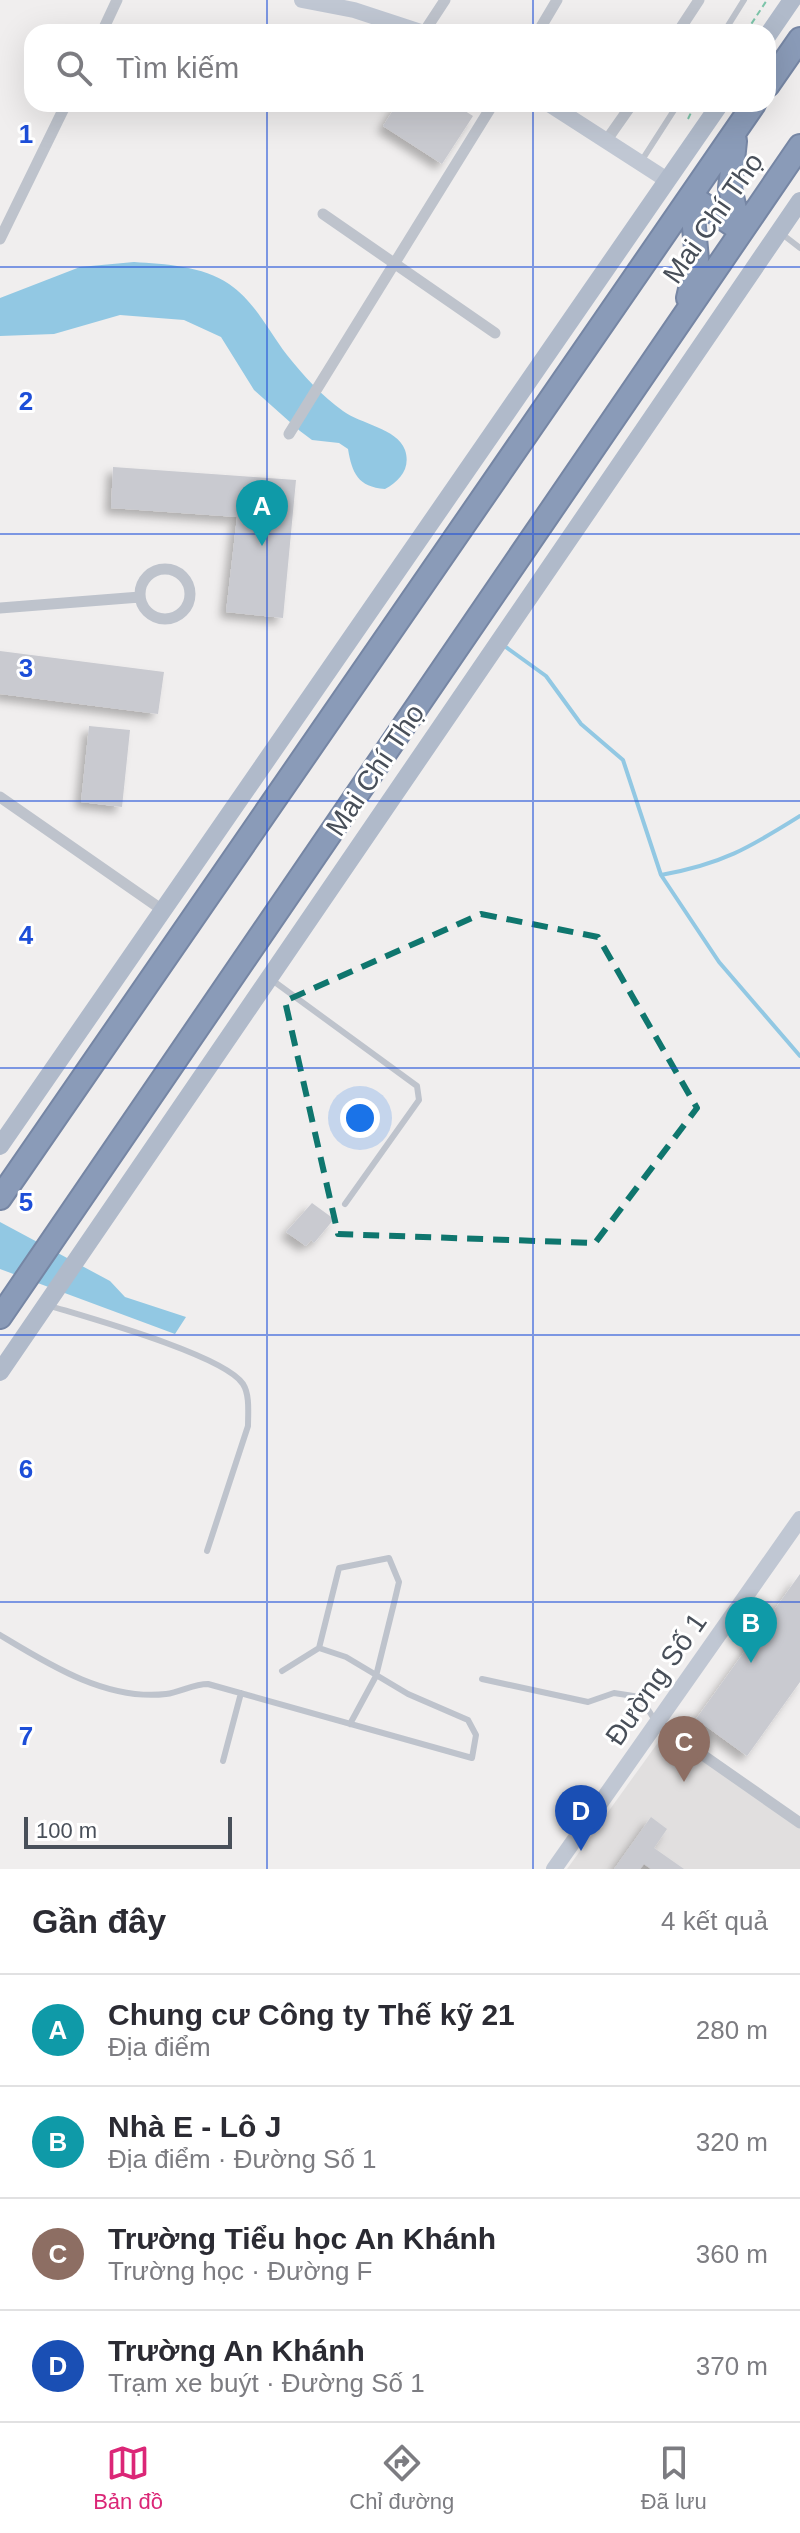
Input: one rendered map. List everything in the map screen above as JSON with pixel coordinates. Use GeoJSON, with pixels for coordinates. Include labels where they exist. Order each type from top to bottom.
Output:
{"type":"FeatureCollection","features":[{"type":"Feature","properties":{"kind":"highway"},"geometry":{"type":"LineString","coordinates":[[776,74],[800,39]]}},
{"type":"Feature","properties":{"kind":"highway","name":"Mai Chí Thọ"},"geometry":{"type":"LineString","coordinates":[[0,1198],[749,112]]}},
{"type":"Feature","properties":{"kind":"highway"},"geometry":{"type":"LineString","coordinates":[[740,230],[730,188],[729,165],[741,123]]}},
{"type":"Feature","properties":{"kind":"highway","name":"Mai Chí Thọ"},"geometry":{"type":"LineString","coordinates":[[0,1317],[684,311],[800,146]]}},
{"type":"Feature","properties":{"kind":"highway"},"geometry":{"type":"LineString","coordinates":[[691,196],[740,230]]}},
{"type":"Feature","properties":{"kind":"highway"},"geometry":{"type":"LineString","coordinates":[[684,311],[697,259],[691,196]]}},
{"type":"Feature","properties":{"kind":"main road"},"geometry":{"type":"LineString","coordinates":[[776,24],[792,0]]}},
{"type":"Feature","properties":{"kind":"main road"},"geometry":{"type":"LineString","coordinates":[[0,1146],[714,112]]}},
{"type":"Feature","properties":{"kind":"main road"},"geometry":{"type":"LineString","coordinates":[[667,180],[691,196]]}},
{"type":"Feature","properties":{"kind":"main road","name":"Mai Chí Thọ"},"geometry":{"type":"LineString","coordinates":[[0,1372],[800,201]]}},
{"type":"Feature","properties":{"kind":"main road"},"geometry":{"type":"LineString","coordinates":[[740,230],[767,249]]}},
{"type":"Feature","properties":{"kind":"street"},"geometry":{"type":"LineString","coordinates":[[106,24],[117,0]]}},
{"type":"Feature","properties":{"kind":"street"},"geometry":{"type":"LineString","coordinates":[[302,0],[354,10],[398,24]]}},
{"type":"Feature","properties":{"kind":"street"},"geometry":{"type":"LineString","coordinates":[[428,24],[445,0]]}},
{"type":"Feature","properties":{"kind":"street"},"geometry":{"type":"LineString","coordinates":[[543,24],[557,0]]}},
{"type":"Feature","properties":{"kind":"street"},"geometry":{"type":"LineString","coordinates":[[683,24],[699,0]]}},
{"type":"Feature","properties":{"kind":"street"},"geometry":{"type":"LineString","coordinates":[[0,239],[62,112]]}},
{"type":"Feature","properties":{"kind":"street"},"geometry":{"type":"LineString","coordinates":[[289,434],[488,112]]}},
{"type":"Feature","properties":{"kind":"street"},"geometry":{"type":"LineString","coordinates":[[561,112],[667,180]]}},
{"type":"Feature","properties":{"kind":"street"},"geometry":{"type":"LineString","coordinates":[[606,141],[626,112]]}},
{"type":"Feature","properties":{"kind":"street"},"geometry":{"type":"LineString","coordinates":[[323,214],[495,333]]}},
{"type":"Feature","properties":{"kind":"street"},"geometry":{"type":"LineString","coordinates":[[169,569],[185,578],[190,596],[182,612],[165,619],[148,613],[140,597],[141,587],[151,573],[169,569]]}},
{"type":"Feature","properties":{"kind":"street"},"geometry":{"type":"LineString","coordinates":[[0,608],[140,597]]}},
{"type":"Feature","properties":{"kind":"street"},"geometry":{"type":"LineString","coordinates":[[0,797],[161,909]]}},
{"type":"Feature","properties":{"kind":"street","name":"Đường Số 1"},"geometry":{"type":"LineString","coordinates":[[554,1869],[797,1530]]}},
{"type":"Feature","properties":{"kind":"street"},"geometry":{"type":"LineString","coordinates":[[657,1723],[800,1823]]}},
{"type":"Feature","properties":{"kind":"lane"},"geometry":{"type":"LineString","coordinates":[[729,24],[744,0]]}},
{"type":"Feature","properties":{"kind":"lane"},"geometry":{"type":"LineString","coordinates":[[640,163],[673,112]]}},
{"type":"Feature","properties":{"kind":"lane"},"geometry":{"type":"LineString","coordinates":[[779,232],[800,248]]}},
{"type":"Feature","properties":{"kind":"lane"},"geometry":{"type":"LineString","coordinates":[[269,978],[414,1081],[419,1090],[419,1100],[345,1204]]}},
{"type":"Feature","properties":{"kind":"lane"},"geometry":{"type":"LineString","coordinates":[[46,1305],[152,1339],[218,1366],[243,1383],[249,1405],[248,1426],[207,1551]]}},
{"type":"Feature","properties":{"kind":"lane"},"geometry":{"type":"LineString","coordinates":[[282,1671],[319,1648],[339,1568],[389,1558],[399,1582],[376,1676],[350,1724]]}},
{"type":"Feature","properties":{"kind":"lane"},"geometry":{"type":"LineString","coordinates":[[0,1635],[75,1677],[107,1686],[166,1694],[208,1684],[472,1758],[476,1735],[468,1720],[376,1676],[346,1657],[319,1648]]}},
{"type":"Feature","properties":{"kind":"lane"},"geometry":{"type":"LineString","coordinates":[[482,1679],[588,1702],[614,1693],[640,1697],[657,1723]]}},
{"type":"Feature","properties":{"kind":"lane"},"geometry":{"type":"LineString","coordinates":[[223,1761],[241,1693]]}},
{"type":"Feature","properties":{"kind":"path"},"geometry":{"type":"LineString","coordinates":[[751,24],[767,0]]}},
{"type":"Feature","properties":{"kind":"highlighted area"},"geometry":{"type":"Polygon","coordinates":[[[481,914],[598,937],[697,1108],[595,1243],[338,1234],[285,1001],[481,914]]]}},
{"type":"Feature","properties":{"kind":"shaded area"},"geometry":{"type":"Polygon","coordinates":[[[672,1734],[800,1827],[800,1869],[567,1869],[662,1737],[672,1734]]]}},
{"type":"Feature","properties":{"kind":"water"},"geometry":{"type":"Polygon","coordinates":[[[134,262],[171,265],[208,273],[238,291],[320,392],[350,416],[386,431],[401,443],[407,463],[400,478],[385,489],[362,482],[354,472],[348,449],[339,443],[312,440],[300,431],[254,390],[221,337],[184,320],[120,315],[54,334],[0,336],[0,298],[80,267],[134,262]]]}},
{"type":"Feature","properties":{"kind":"water"},"geometry":{"type":"Polygon","coordinates":[[[0,1222],[110,1281],[125,1297],[186,1317],[175,1334],[0,1269],[0,1222]]]}},
{"type":"Feature","properties":{"kind":"building"},"geometry":{"type":"Polygon","coordinates":[[[392,112],[467,112],[473,116],[442,164],[383,126],[392,112]]]}},
{"type":"Feature","properties":{"kind":"building"},"geometry":{"type":"Polygon","coordinates":[[[113,467],[296,480],[283,618],[226,612],[237,517],[111,508],[113,467]]]}},
{"type":"Feature","properties":{"kind":"building"},"geometry":{"type":"Polygon","coordinates":[[[0,651],[164,672],[158,714],[0,694],[0,651]]]}},
{"type":"Feature","properties":{"kind":"building"},"geometry":{"type":"Polygon","coordinates":[[[89,726],[130,730],[122,807],[81,802],[89,726]]]}},
{"type":"Feature","properties":{"kind":"building"},"geometry":{"type":"Polygon","coordinates":[[[312,1203],[334,1219],[314,1243],[311,1240],[306,1246],[286,1232],[312,1203]]]}},
{"type":"Feature","properties":{"kind":"building"},"geometry":{"type":"Polygon","coordinates":[[[800,1574],[800,1682],[747,1756],[696,1719],[800,1574]]]}},
{"type":"Feature","properties":{"kind":"building"},"geometry":{"type":"Polygon","coordinates":[[[651,1817],[667,1829],[654,1848],[684,1869],[651,1869],[644,1864],[640,1869],[614,1869],[651,1817]]]}},
{"type":"Feature","properties":{"kind":"waterway"},"geometry":{"type":"LineString","coordinates":[[503,645],[546,676],[581,724],[623,760],[661,875],[719,962],[800,1056]]}},
{"type":"Feature","properties":{"kind":"waterway"},"geometry":{"type":"LineString","coordinates":[[661,875],[718,860],[800,816]]}},
{"type":"Feature","properties":{"kind":"place","name":"Chung cư Công ty Thế kỹ 21"},"geometry":{"type":"Point","coordinates":[262,546]}},
{"type":"Feature","properties":{"kind":"place","name":"Nhà E - Lô J"},"geometry":{"type":"Point","coordinates":[751,1663]}},
{"type":"Feature","properties":{"kind":"place","name":"Trường Tiểu học An Khánh"},"geometry":{"type":"Point","coordinates":[684,1782]}},
{"type":"Feature","properties":{"kind":"place","name":"Trường An Khánh"},"geometry":{"type":"Point","coordinates":[581,1851]}}]}
